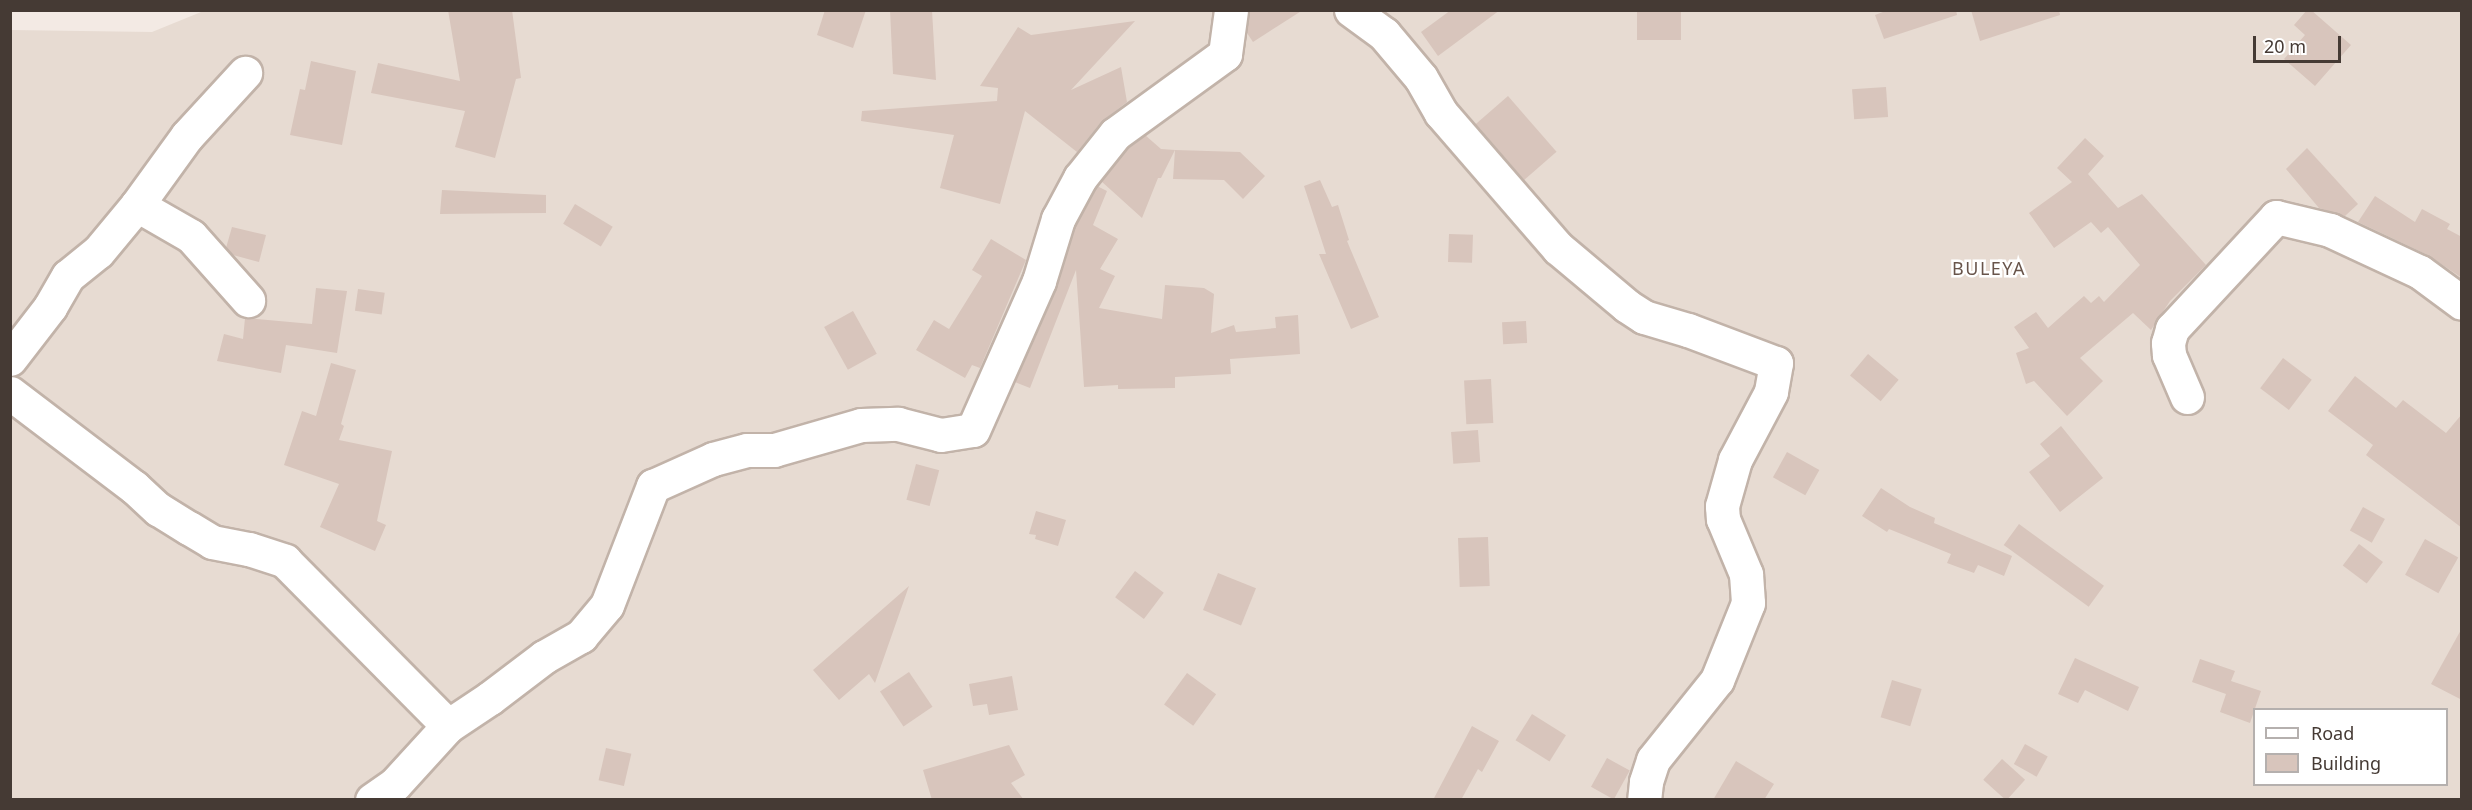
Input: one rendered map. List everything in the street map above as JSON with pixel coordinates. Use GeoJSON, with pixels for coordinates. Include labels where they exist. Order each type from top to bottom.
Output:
{"type":"FeatureCollection","features":[{"type":"Feature","properties":{"kind":"street"},"geometry":{"type":"LineString","coordinates":[[372,800],[395,784],[447,726],[490,698],[544,657],[581,636],[607,605],[653,486],[713,459],[747,450],[774,450],[861,425],[898,424],[941,435],[973,430],[1039,281],[1058,219],[1080,178],[1115,134],[1225,54],[1231,10]]}},
{"type":"Feature","properties":{"kind":"street"},"geometry":{"type":"LineString","coordinates":[[1351,10],[1384,34],[1421,78],[1441,113],[1558,248],[1627,306],[1644,317],[1688,330],[1776,363],[1771,392],[1735,460],[1722,506],[1723,519],[1746,574],[1748,603],[1717,680],[1653,760],[1646,782],[1644,800]]}},
{"type":"Feature","properties":{"kind":"street"},"geometry":{"type":"LineString","coordinates":[[10,359],[50,306],[69,276],[98,252],[137,205],[187,136],[245,73]]}},
{"type":"Feature","properties":{"kind":"street"},"geometry":{"type":"LineString","coordinates":[[137,205],[191,236],[248,300]]}},
{"type":"Feature","properties":{"kind":"street"},"geometry":{"type":"LineString","coordinates":[[2187,397],[2169,355],[2168,343],[2172,329],[2276,217],[2330,230],[2420,273],[2462,303]]}},
{"type":"Feature","properties":{"kind":"street"},"geometry":{"type":"LineString","coordinates":[[10,393],[134,487],[158,509],[189,528],[212,542],[249,549],[285,561],[447,726]]}},
{"type":"Feature","properties":{"kind":"shaded area"},"geometry":{"type":"Polygon","coordinates":[[[206,10],[2461,11],[2461,799],[11,800],[11,30],[152,32],[206,10]]]}},
{"type":"Feature","properties":{"kind":"building"},"geometry":{"type":"Polygon","coordinates":[[[448,10],[512,10],[521,78],[516,79],[495,158],[455,147],[465,111],[371,93],[378,63],[460,81],[448,10]]]}},
{"type":"Feature","properties":{"kind":"building"},"geometry":{"type":"Polygon","coordinates":[[[825,10],[866,10],[853,48],[817,35],[825,10]]]}},
{"type":"Feature","properties":{"kind":"building"},"geometry":{"type":"Polygon","coordinates":[[[890,10],[932,10],[936,80],[893,74],[890,10]]]}},
{"type":"Feature","properties":{"kind":"building"},"geometry":{"type":"Polygon","coordinates":[[[1249,10],[1303,10],[1253,42],[1247,33],[1249,10]]]}},
{"type":"Feature","properties":{"kind":"building"},"geometry":{"type":"Polygon","coordinates":[[[1451,10],[1500,10],[1438,56],[1421,32],[1451,10]]]}},
{"type":"Feature","properties":{"kind":"building"},"geometry":{"type":"Polygon","coordinates":[[[1637,10],[1681,10],[1681,40],[1637,40],[1637,10]]]}},
{"type":"Feature","properties":{"kind":"building"},"geometry":{"type":"Polygon","coordinates":[[[1888,10],[1956,10],[1957,15],[1884,39],[1875,15],[1888,10]]]}},
{"type":"Feature","properties":{"kind":"building"},"geometry":{"type":"Polygon","coordinates":[[[1971,10],[2059,10],[2060,15],[1980,41],[1971,10]]]}},
{"type":"Feature","properties":{"kind":"building"},"geometry":{"type":"Polygon","coordinates":[[[2307,10],[2311,10],[2351,45],[2315,86],[2284,59],[2305,35],[2294,25],[2307,10]]]}},
{"type":"Feature","properties":{"kind":"building"},"geometry":{"type":"Polygon","coordinates":[[[1135,21],[1071,90],[1121,67],[1127,102],[1101,122],[1077,152],[1025,111],[1000,204],[940,188],[954,135],[861,121],[862,111],[997,101],[998,88],[980,86],[1018,27],[1031,35],[1135,21]]]}},
{"type":"Feature","properties":{"kind":"building"},"geometry":{"type":"Polygon","coordinates":[[[311,61],[356,71],[342,145],[290,135],[300,89],[305,90],[311,61]]]}},
{"type":"Feature","properties":{"kind":"building"},"geometry":{"type":"Polygon","coordinates":[[[1886,87],[1888,117],[1854,119],[1852,89],[1886,87]]]}},
{"type":"Feature","properties":{"kind":"building"},"geometry":{"type":"Polygon","coordinates":[[[1508,96],[1557,152],[1524,180],[1476,124],[1508,96]]]}},
{"type":"Feature","properties":{"kind":"building"},"geometry":{"type":"Polygon","coordinates":[[[1145,135],[1161,149],[1175,150],[1161,178],[1158,178],[1142,218],[1101,181],[1128,148],[1145,135]]]}},
{"type":"Feature","properties":{"kind":"building"},"geometry":{"type":"Polygon","coordinates":[[[2085,138],[2104,156],[2088,174],[2118,208],[2142,194],[2206,265],[2170,301],[2151,330],[2133,313],[2080,358],[2103,381],[2067,416],[2034,381],[2026,384],[2016,353],[2029,348],[2014,327],[2036,312],[2048,328],[2084,296],[2091,303],[2099,296],[2104,302],[2140,265],[2108,227],[2101,233],[2091,222],[2054,248],[2029,213],[2072,182],[2057,168],[2085,138]]]}},
{"type":"Feature","properties":{"kind":"building"},"geometry":{"type":"Polygon","coordinates":[[[2307,148],[2358,204],[2345,216],[2319,208],[2286,169],[2307,148]]]}},
{"type":"Feature","properties":{"kind":"building"},"geometry":{"type":"Polygon","coordinates":[[[1175,150],[1240,152],[1265,176],[1243,199],[1224,180],[1173,179],[1175,150]]]}},
{"type":"Feature","properties":{"kind":"building"},"geometry":{"type":"Polygon","coordinates":[[[1320,180],[1332,207],[1338,205],[1349,240],[1347,241],[1379,317],[1351,329],[1319,254],[1326,254],[1304,186],[1320,180]]]}},
{"type":"Feature","properties":{"kind":"building"},"geometry":{"type":"Polygon","coordinates":[[[1097,186],[1107,191],[1093,225],[1118,239],[1100,269],[1115,276],[1099,308],[1162,319],[1165,285],[1204,288],[1214,294],[1211,333],[1234,325],[1236,332],[1276,328],[1275,317],[1298,315],[1300,354],[1230,359],[1231,374],[1175,377],[1175,388],[1118,389],[1118,385],[1084,387],[1076,270],[1030,388],[1015,382],[1056,289],[1075,226],[1097,186]]]}},
{"type":"Feature","properties":{"kind":"building"},"geometry":{"type":"Polygon","coordinates":[[[442,190],[546,195],[546,213],[440,214],[442,190]]]}},
{"type":"Feature","properties":{"kind":"building"},"geometry":{"type":"Polygon","coordinates":[[[2375,196],[2415,222],[2422,209],[2450,224],[2447,229],[2462,237],[2462,278],[2428,255],[2358,222],[2375,196]]]}},
{"type":"Feature","properties":{"kind":"building"},"geometry":{"type":"Polygon","coordinates":[[[575,204],[613,227],[601,246],[563,224],[575,204]]]}},
{"type":"Feature","properties":{"kind":"building"},"geometry":{"type":"Polygon","coordinates":[[[232,227],[266,235],[259,262],[233,255],[226,248],[232,227]]]}},
{"type":"Feature","properties":{"kind":"building"},"geometry":{"type":"Polygon","coordinates":[[[1449,234],[1473,235],[1472,263],[1448,262],[1449,234]]]}},
{"type":"Feature","properties":{"kind":"building"},"geometry":{"type":"Polygon","coordinates":[[[991,239],[1026,260],[980,368],[972,365],[965,378],[916,350],[934,320],[949,329],[982,276],[972,270],[991,239]]]}},
{"type":"Feature","properties":{"kind":"building"},"geometry":{"type":"Polygon","coordinates":[[[316,288],[347,291],[337,353],[286,345],[281,373],[217,361],[224,334],[243,339],[245,318],[312,324],[316,288]]]}},
{"type":"Feature","properties":{"kind":"building"},"geometry":{"type":"Polygon","coordinates":[[[358,289],[385,293],[382,315],[355,311],[358,289]]]}},
{"type":"Feature","properties":{"kind":"building"},"geometry":{"type":"Polygon","coordinates":[[[853,311],[877,354],[848,370],[824,327],[853,311]]]}},
{"type":"Feature","properties":{"kind":"building"},"geometry":{"type":"Polygon","coordinates":[[[1526,321],[1527,343],[1503,344],[1502,322],[1526,321]]]}},
{"type":"Feature","properties":{"kind":"building"},"geometry":{"type":"Polygon","coordinates":[[[1868,354],[1899,380],[1881,401],[1850,375],[1868,354]]]}},
{"type":"Feature","properties":{"kind":"building"},"geometry":{"type":"Polygon","coordinates":[[[2283,358],[2312,380],[2289,410],[2260,388],[2283,358]]]}},
{"type":"Feature","properties":{"kind":"building"},"geometry":{"type":"Polygon","coordinates":[[[331,363],[356,370],[341,424],[344,426],[339,440],[392,451],[377,521],[386,525],[375,551],[320,527],[339,484],[284,465],[302,411],[316,416],[331,363]]]}},
{"type":"Feature","properties":{"kind":"building"},"geometry":{"type":"Polygon","coordinates":[[[2355,376],[2396,408],[2403,400],[2446,433],[2462,414],[2462,528],[2366,455],[2373,445],[2328,411],[2355,376]]]}},
{"type":"Feature","properties":{"kind":"building"},"geometry":{"type":"Polygon","coordinates":[[[1491,379],[1493,423],[1466,424],[1464,380],[1491,379]]]}},
{"type":"Feature","properties":{"kind":"building"},"geometry":{"type":"Polygon","coordinates":[[[2061,426],[2103,478],[2060,512],[2029,472],[2050,456],[2040,444],[2061,426]]]}},
{"type":"Feature","properties":{"kind":"building"},"geometry":{"type":"Polygon","coordinates":[[[1478,430],[1480,462],[1453,464],[1451,432],[1478,430]]]}},
{"type":"Feature","properties":{"kind":"building"},"geometry":{"type":"Polygon","coordinates":[[[1787,452],[1819,470],[1805,495],[1773,477],[1787,452]]]}},
{"type":"Feature","properties":{"kind":"building"},"geometry":{"type":"Polygon","coordinates":[[[916,464],[939,470],[930,506],[906,500],[916,464]]]}},
{"type":"Feature","properties":{"kind":"building"},"geometry":{"type":"Polygon","coordinates":[[[1881,488],[1910,507],[1935,518],[1934,523],[2012,556],[2004,576],[1978,565],[1974,573],[1947,563],[1951,554],[1889,529],[1887,532],[1862,516],[1881,488]]]}},
{"type":"Feature","properties":{"kind":"building"},"geometry":{"type":"Polygon","coordinates":[[[2363,507],[2385,519],[2372,543],[2350,531],[2363,507]]]}},
{"type":"Feature","properties":{"kind":"building"},"geometry":{"type":"Polygon","coordinates":[[[1036,511],[1066,520],[1058,546],[1035,539],[1036,535],[1029,534],[1036,511]]]}},
{"type":"Feature","properties":{"kind":"building"},"geometry":{"type":"Polygon","coordinates":[[[2019,524],[2104,586],[2089,607],[2004,545],[2019,524]]]}},
{"type":"Feature","properties":{"kind":"building"},"geometry":{"type":"Polygon","coordinates":[[[1488,537],[1490,586],[1460,587],[1458,538],[1488,537]]]}},
{"type":"Feature","properties":{"kind":"building"},"geometry":{"type":"Polygon","coordinates":[[[2425,539],[2458,557],[2438,593],[2405,575],[2425,539]]]}},
{"type":"Feature","properties":{"kind":"building"},"geometry":{"type":"Polygon","coordinates":[[[2359,544],[2383,562],[2367,584],[2343,566],[2359,544]]]}},
{"type":"Feature","properties":{"kind":"building"},"geometry":{"type":"Polygon","coordinates":[[[1135,571],[1164,593],[1144,619],[1115,597],[1135,571]]]}},
{"type":"Feature","properties":{"kind":"building"},"geometry":{"type":"Polygon","coordinates":[[[1218,573],[1256,588],[1241,625],[1203,610],[1218,573]]]}},
{"type":"Feature","properties":{"kind":"building"},"geometry":{"type":"Polygon","coordinates":[[[909,586],[875,683],[869,674],[839,700],[813,670],[909,586]]]}},
{"type":"Feature","properties":{"kind":"building"},"geometry":{"type":"Polygon","coordinates":[[[2462,628],[2462,700],[2431,684],[2462,628]]]}},
{"type":"Feature","properties":{"kind":"building"},"geometry":{"type":"Polygon","coordinates":[[[2075,658],[2139,687],[2128,711],[2085,690],[2078,703],[2058,694],[2075,658]]]}},
{"type":"Feature","properties":{"kind":"building"},"geometry":{"type":"Polygon","coordinates":[[[2200,659],[2235,671],[2231,681],[2261,691],[2255,708],[2253,708],[2250,723],[2220,712],[2226,694],[2192,682],[2200,659]]]}},
{"type":"Feature","properties":{"kind":"building"},"geometry":{"type":"Polygon","coordinates":[[[909,672],[932,707],[903,726],[880,692],[909,672]]]}},
{"type":"Feature","properties":{"kind":"building"},"geometry":{"type":"Polygon","coordinates":[[[1187,673],[1216,694],[1193,726],[1164,705],[1187,673]]]}},
{"type":"Feature","properties":{"kind":"building"},"geometry":{"type":"Polygon","coordinates":[[[1012,676],[1018,710],[989,715],[987,704],[973,706],[969,684],[1012,676]]]}},
{"type":"Feature","properties":{"kind":"building"},"geometry":{"type":"Polygon","coordinates":[[[1892,680],[1922,689],[1910,726],[1881,717],[1892,680]]]}},
{"type":"Feature","properties":{"kind":"building"},"geometry":{"type":"Polygon","coordinates":[[[1532,714],[1566,735],[1549,761],[1516,740],[1532,714]]]}},
{"type":"Feature","properties":{"kind":"building"},"geometry":{"type":"Polygon","coordinates":[[[1472,726],[1499,741],[1482,772],[1478,769],[1461,800],[1433,800],[1472,726]]]}},
{"type":"Feature","properties":{"kind":"building"},"geometry":{"type":"Polygon","coordinates":[[[2025,744],[2048,757],[2037,777],[2014,764],[2025,744]]]}},
{"type":"Feature","properties":{"kind":"building"},"geometry":{"type":"Polygon","coordinates":[[[1009,745],[1025,775],[1011,783],[1024,800],[932,800],[923,770],[1009,745]]]}},
{"type":"Feature","properties":{"kind":"building"},"geometry":{"type":"Polygon","coordinates":[[[606,748],[631,754],[624,786],[599,780],[606,748]]]}},
{"type":"Feature","properties":{"kind":"building"},"geometry":{"type":"Polygon","coordinates":[[[1607,758],[1630,771],[1614,799],[1591,787],[1607,758]]]}},
{"type":"Feature","properties":{"kind":"building"},"geometry":{"type":"Polygon","coordinates":[[[2002,759],[2025,780],[2007,800],[1983,780],[2002,759]]]}},
{"type":"Feature","properties":{"kind":"building"},"geometry":{"type":"Polygon","coordinates":[[[1736,761],[1774,784],[1764,800],[1713,800],[1736,761]]]}},
{"type":"Feature","properties":{"kind":"district","name":"BULEYA"},"geometry":{"type":"Point","coordinates":[1989,268]}}]}
